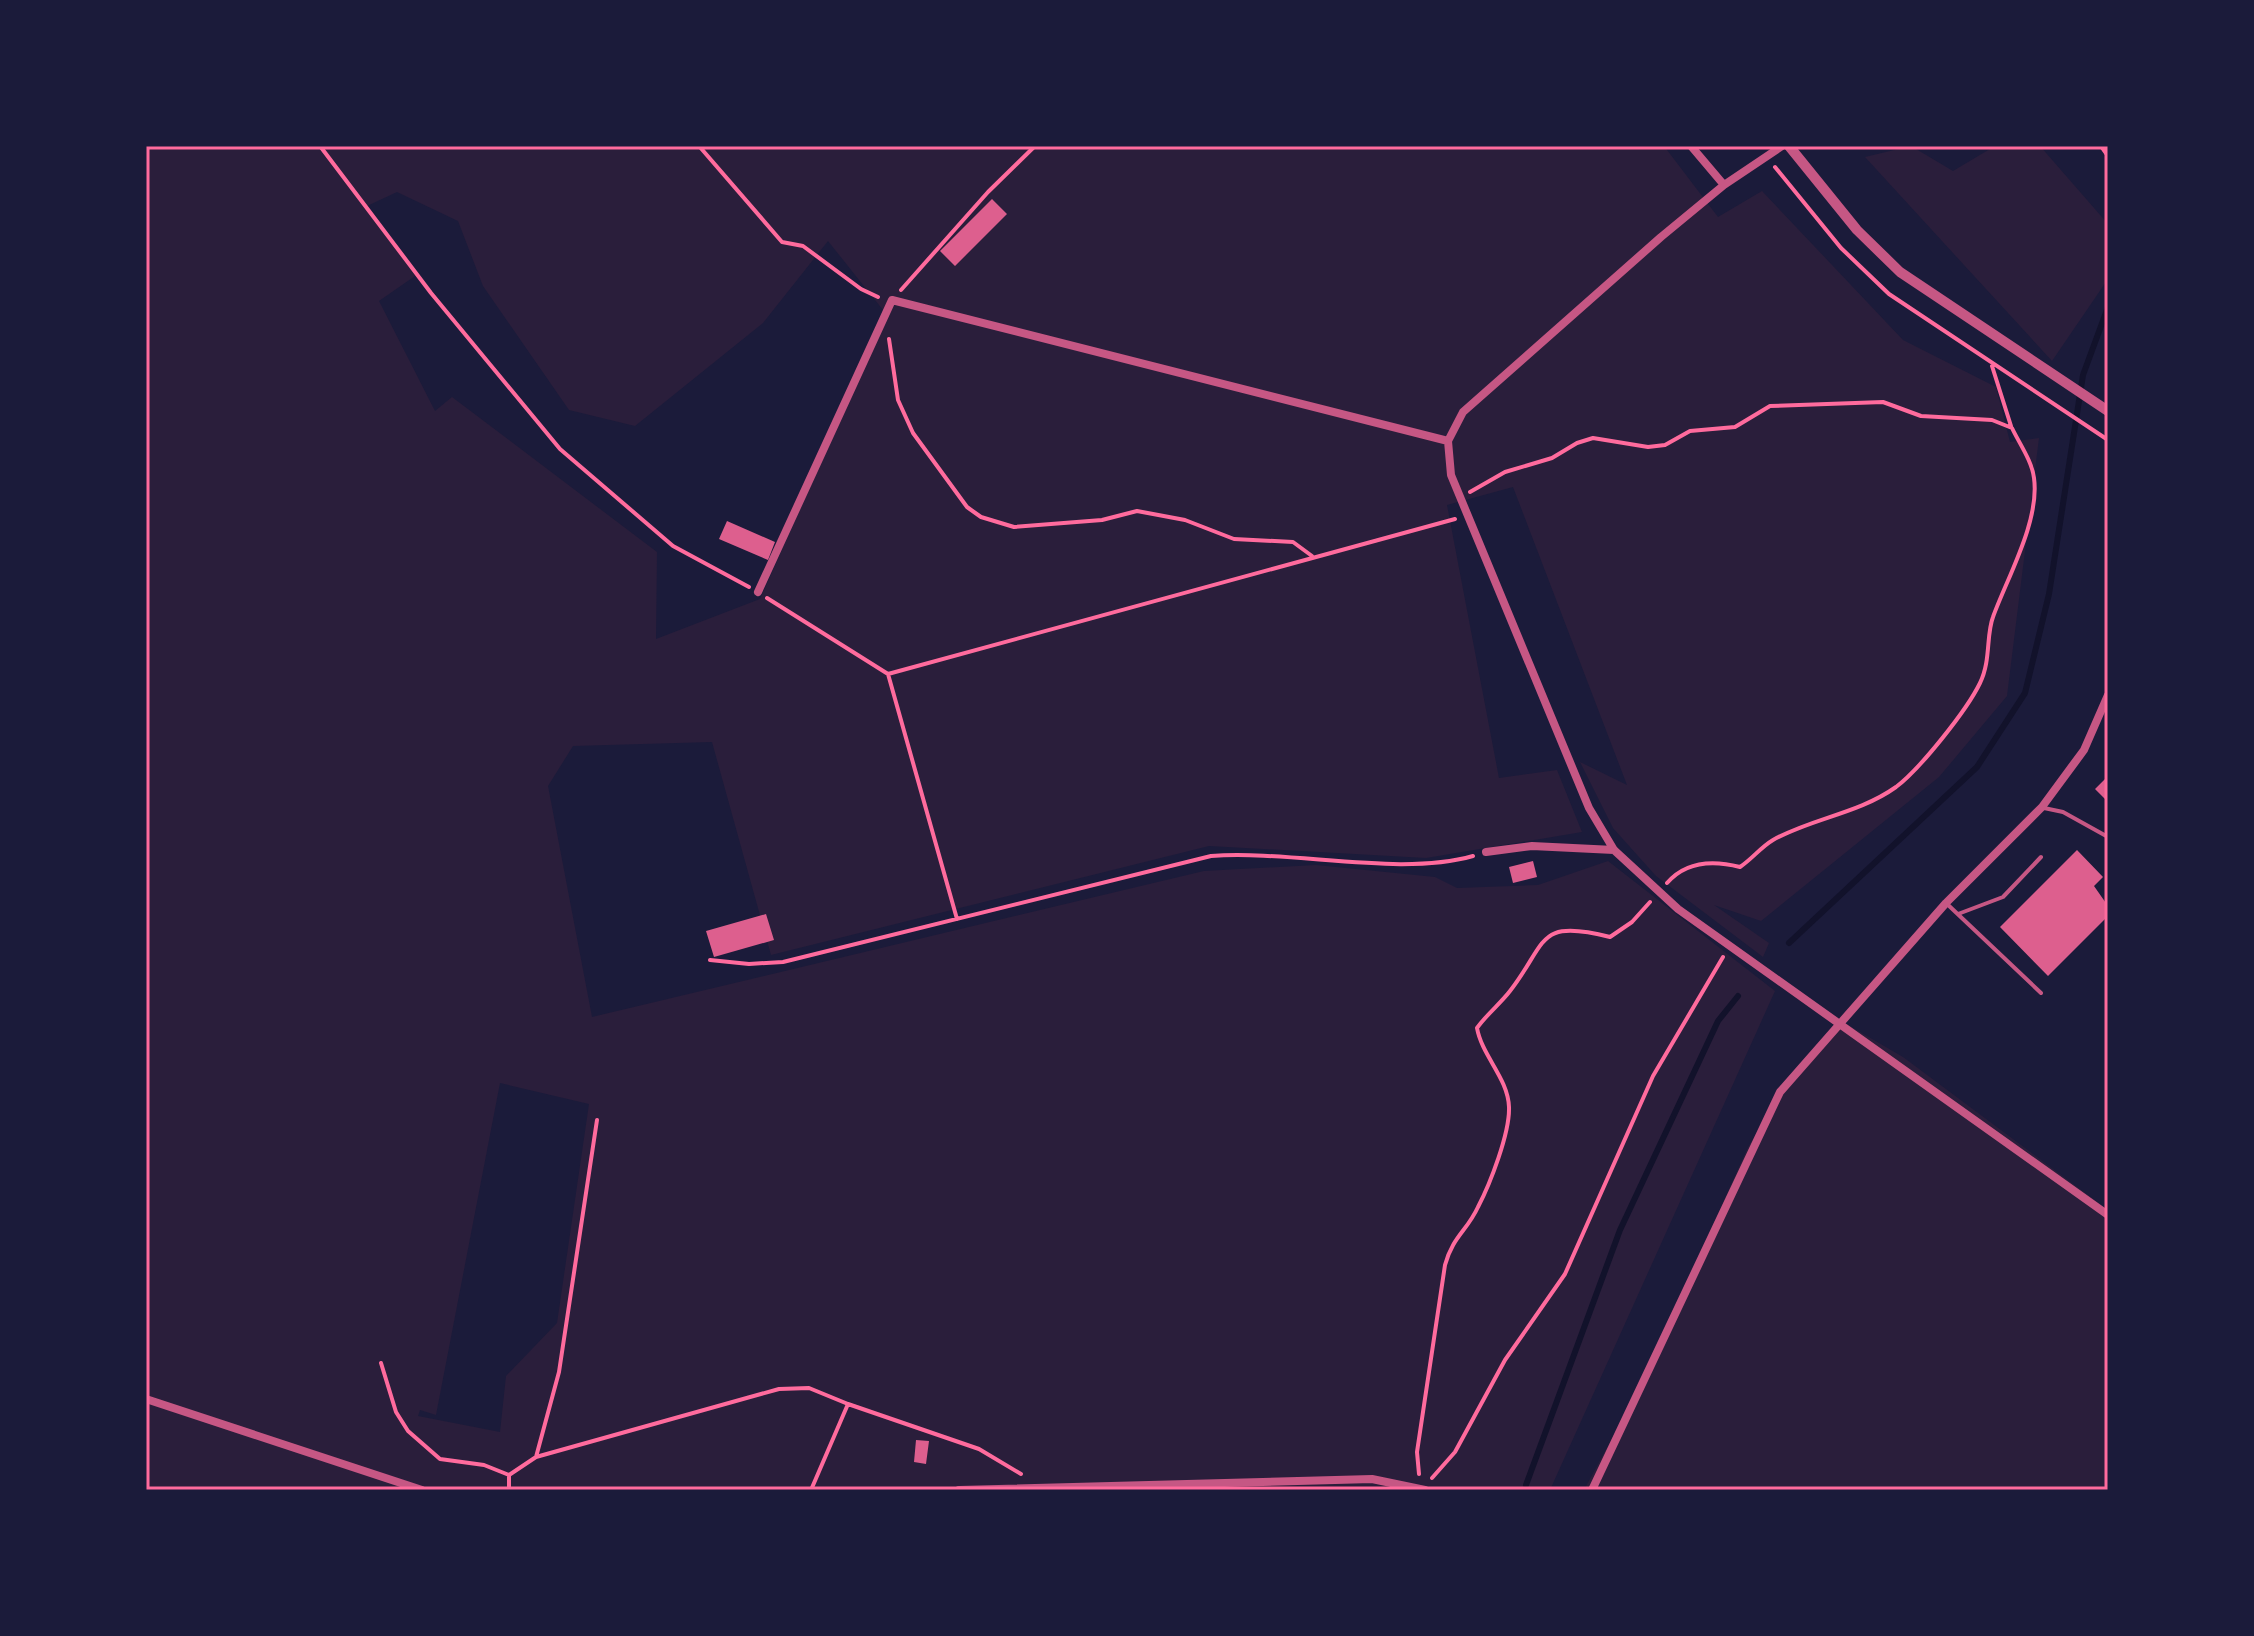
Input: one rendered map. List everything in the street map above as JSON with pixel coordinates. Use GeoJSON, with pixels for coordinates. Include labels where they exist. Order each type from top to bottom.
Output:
{"type":"FeatureCollection","features":[{"type":"Feature","properties":{"kind":"street"},"geometry":{"type":"LineString","coordinates":[[1691,146],[1724,185]]}},
{"type":"Feature","properties":{"kind":"street"},"geometry":{"type":"LineString","coordinates":[[1782,146],[1724,185],[1463,412],[1448,441],[1447,458],[1460,499],[1584,796],[1614,850],[1659,892],[1730,946],[1842,1022],[2108,1215]]}},
{"type":"Feature","properties":{"kind":"street"},"geometry":{"type":"LineString","coordinates":[[1789,146],[1857,230],[1900,272],[2108,411]]}},
{"type":"Feature","properties":{"kind":"street"},"geometry":{"type":"LineString","coordinates":[[758,592],[892,300],[1448,441]]}},
{"type":"Feature","properties":{"kind":"street"},"geometry":{"type":"LineString","coordinates":[[1592,1490],[1780,1092],[1946,903],[2042,807],[2084,750],[2108,695]]}},
{"type":"Feature","properties":{"kind":"street"},"geometry":{"type":"LineString","coordinates":[[1486,852],[1532,846],[1614,850]]}},
{"type":"Feature","properties":{"kind":"street"},"geometry":{"type":"LineString","coordinates":[[146,1399],[422,1490]]}},
{"type":"Feature","properties":{"kind":"street"},"geometry":{"type":"LineString","coordinates":[[959,1490],[1372,1479],[1422,1490]]}},
{"type":"Feature","properties":{"kind":"lane"},"geometry":{"type":"LineString","coordinates":[[2042,807],[2063,812],[2108,837]]}},
{"type":"Feature","properties":{"kind":"lane"},"geometry":{"type":"LineString","coordinates":[[1958,914],[2003,897],[2041,857]]}},
{"type":"Feature","properties":{"kind":"lane"},"geometry":{"type":"LineString","coordinates":[[1946,903],[2041,993]]}},
{"type":"Feature","properties":{"kind":"path"},"geometry":{"type":"LineString","coordinates":[[320,146],[431,293],[560,449],[673,546],[758,592],[888,674],[957,919]]}},
{"type":"Feature","properties":{"kind":"path"},"geometry":{"type":"LineString","coordinates":[[699,146],[782,242],[803,246],[861,289],[892,300],[988,192],[1035,146]]}},
{"type":"Feature","properties":{"kind":"path"},"geometry":{"type":"LineString","coordinates":[[2101,146],[2108,156]]}},
{"type":"Feature","properties":{"kind":"path"},"geometry":{"type":"LineString","coordinates":[[889,329],[898,400],[908,421],[936,468],[967,507],[981,517],[1014,527],[1102,520],[1137,511],[1185,520],[1234,539],[1293,542],[1314,558]]}},
{"type":"Feature","properties":{"kind":"path"},"geometry":{"type":"LineString","coordinates":[[1422,1490],[1417,1452],[1445,1265],[1451,1243],[1478,1209],[1507,1126],[1509,1105],[1503,1084],[1479,1041],[1477,1028],[1509,993],[1545,937],[1558,931],[1579,929],[1610,937],[1632,922],[1674,875],[1706,861],[1740,867],[1771,841],[1856,810],[1898,786],[1961,714],[1981,681],[1991,645],[1991,620],[2011,581],[2032,509],[2034,475],[2012,428],[1991,363]]}},
{"type":"Feature","properties":{"kind":"path"},"geometry":{"type":"LineString","coordinates":[[2032,390],[2108,440]]}},
{"type":"Feature","properties":{"kind":"path"},"geometry":{"type":"LineString","coordinates":[[1460,499],[1505,472],[1552,458],[1577,443],[1593,438],[1648,447],[1665,445],[1690,431],[1735,427],[1770,406],[1883,402],[1921,416],[1992,420],[2012,428]]}},
{"type":"Feature","properties":{"kind":"path"},"geometry":{"type":"LineString","coordinates":[[888,674],[1467,516]]}},
{"type":"Feature","properties":{"kind":"path"},"geometry":{"type":"LineString","coordinates":[[710,960],[749,964],[783,962],[1211,856],[1272,854],[1409,864],[1435,863],[1486,852]]}},
{"type":"Feature","properties":{"kind":"path"},"geometry":{"type":"LineString","coordinates":[[1422,1490],[1455,1452],[1505,1360],[1565,1274],[1653,1076],[1730,946]]}},
{"type":"Feature","properties":{"kind":"path"},"geometry":{"type":"LineString","coordinates":[[536,1457],[559,1372],[597,1120]]}},
{"type":"Feature","properties":{"kind":"path"},"geometry":{"type":"LineString","coordinates":[[381,1363],[396,1412],[408,1431],[440,1459],[484,1465],[509,1475]]}},
{"type":"Feature","properties":{"kind":"path"},"geometry":{"type":"LineString","coordinates":[[509,1475],[536,1457],[779,1389],[809,1388],[979,1449],[1035,1486]]}},
{"type":"Feature","properties":{"kind":"path"},"geometry":{"type":"LineString","coordinates":[[811,1490],[848,1404]]}},
{"type":"Feature","properties":{"kind":"path"},"geometry":{"type":"LineString","coordinates":[[509,1475],[509,1490]]}},
{"type":"Feature","properties":{"kind":"shaded area"},"geometry":{"type":"Polygon","coordinates":[[[146,146],[1664,146],[1718,217],[1762,191],[1903,340],[1996,387],[2010,442],[2039,438],[2007,696],[1939,777],[1761,921],[1714,905],[1769,943],[1763,957],[1656,876],[1613,828],[1580,762],[1627,785],[1513,487],[1447,505],[1499,778],[1557,770],[1582,832],[1426,858],[1209,846],[771,955],[712,742],[573,746],[548,786],[592,1017],[1204,871],[1316,865],[1435,877],[1457,888],[1538,885],[1608,861],[1775,991],[1550,1490],[146,1490],[146,146]],[[397,192],[367,206],[415,276],[379,301],[435,411],[452,397],[657,552],[656,639],[760,599],[887,315],[828,241],[763,323],[635,426],[569,410],[483,286],[458,221],[397,192]],[[500,1083],[436,1415],[420,1410],[418,1416],[500,1432],[506,1376],[557,1323],[589,1104],[500,1083]]]}},
{"type":"Feature","properties":{"kind":"shaded area"},"geometry":{"type":"Polygon","coordinates":[[[1911,146],[1953,171],[1995,146],[2040,146],[2108,224],[2108,279],[2052,361],[1865,157],[1911,146]]]}},
{"type":"Feature","properties":{"kind":"shaded area"},"geometry":{"type":"Polygon","coordinates":[[[1843,1022],[1903,1057],[2108,1210],[2108,1490],[1584,1490],[1642,1383],[1748,1147],[1792,1075],[1843,1022]]]}},
{"type":"Feature","properties":{"kind":"building"},"geometry":{"type":"Polygon","coordinates":[[[992,199],[1007,214],[955,266],[940,251],[992,199]]]}},
{"type":"Feature","properties":{"kind":"building"},"geometry":{"type":"Polygon","coordinates":[[[727,521],[775,542],[768,560],[719,539],[727,521]]]}},
{"type":"Feature","properties":{"kind":"building"},"geometry":{"type":"Polygon","coordinates":[[[2108,776],[2108,802],[2095,789],[2108,776]]]}},
{"type":"Feature","properties":{"kind":"building"},"geometry":{"type":"Polygon","coordinates":[[[2077,850],[2103,877],[2094,886],[2108,906],[2108,916],[2048,976],[2000,927],[2077,850]]]}},
{"type":"Feature","properties":{"kind":"building"},"geometry":{"type":"Polygon","coordinates":[[[1533,861],[1537,877],[1513,883],[1509,867],[1533,861]]]}},
{"type":"Feature","properties":{"kind":"building"},"geometry":{"type":"Polygon","coordinates":[[[766,914],[774,940],[714,957],[706,931],[766,914]]]}},
{"type":"Feature","properties":{"kind":"building"},"geometry":{"type":"Polygon","coordinates":[[[916,1440],[929,1441],[926,1464],[914,1462],[916,1440]]]}},
{"type":"Feature","properties":{"kind":"waterway"},"geometry":{"type":"LineString","coordinates":[[1789,943],[1977,767],[2025,693],[2049,594],[2083,375],[2108,307]]}},
{"type":"Feature","properties":{"kind":"waterway"},"geometry":{"type":"LineString","coordinates":[[1526,1485],[1620,1230],[1718,1021],[1738,996]]}}]}
